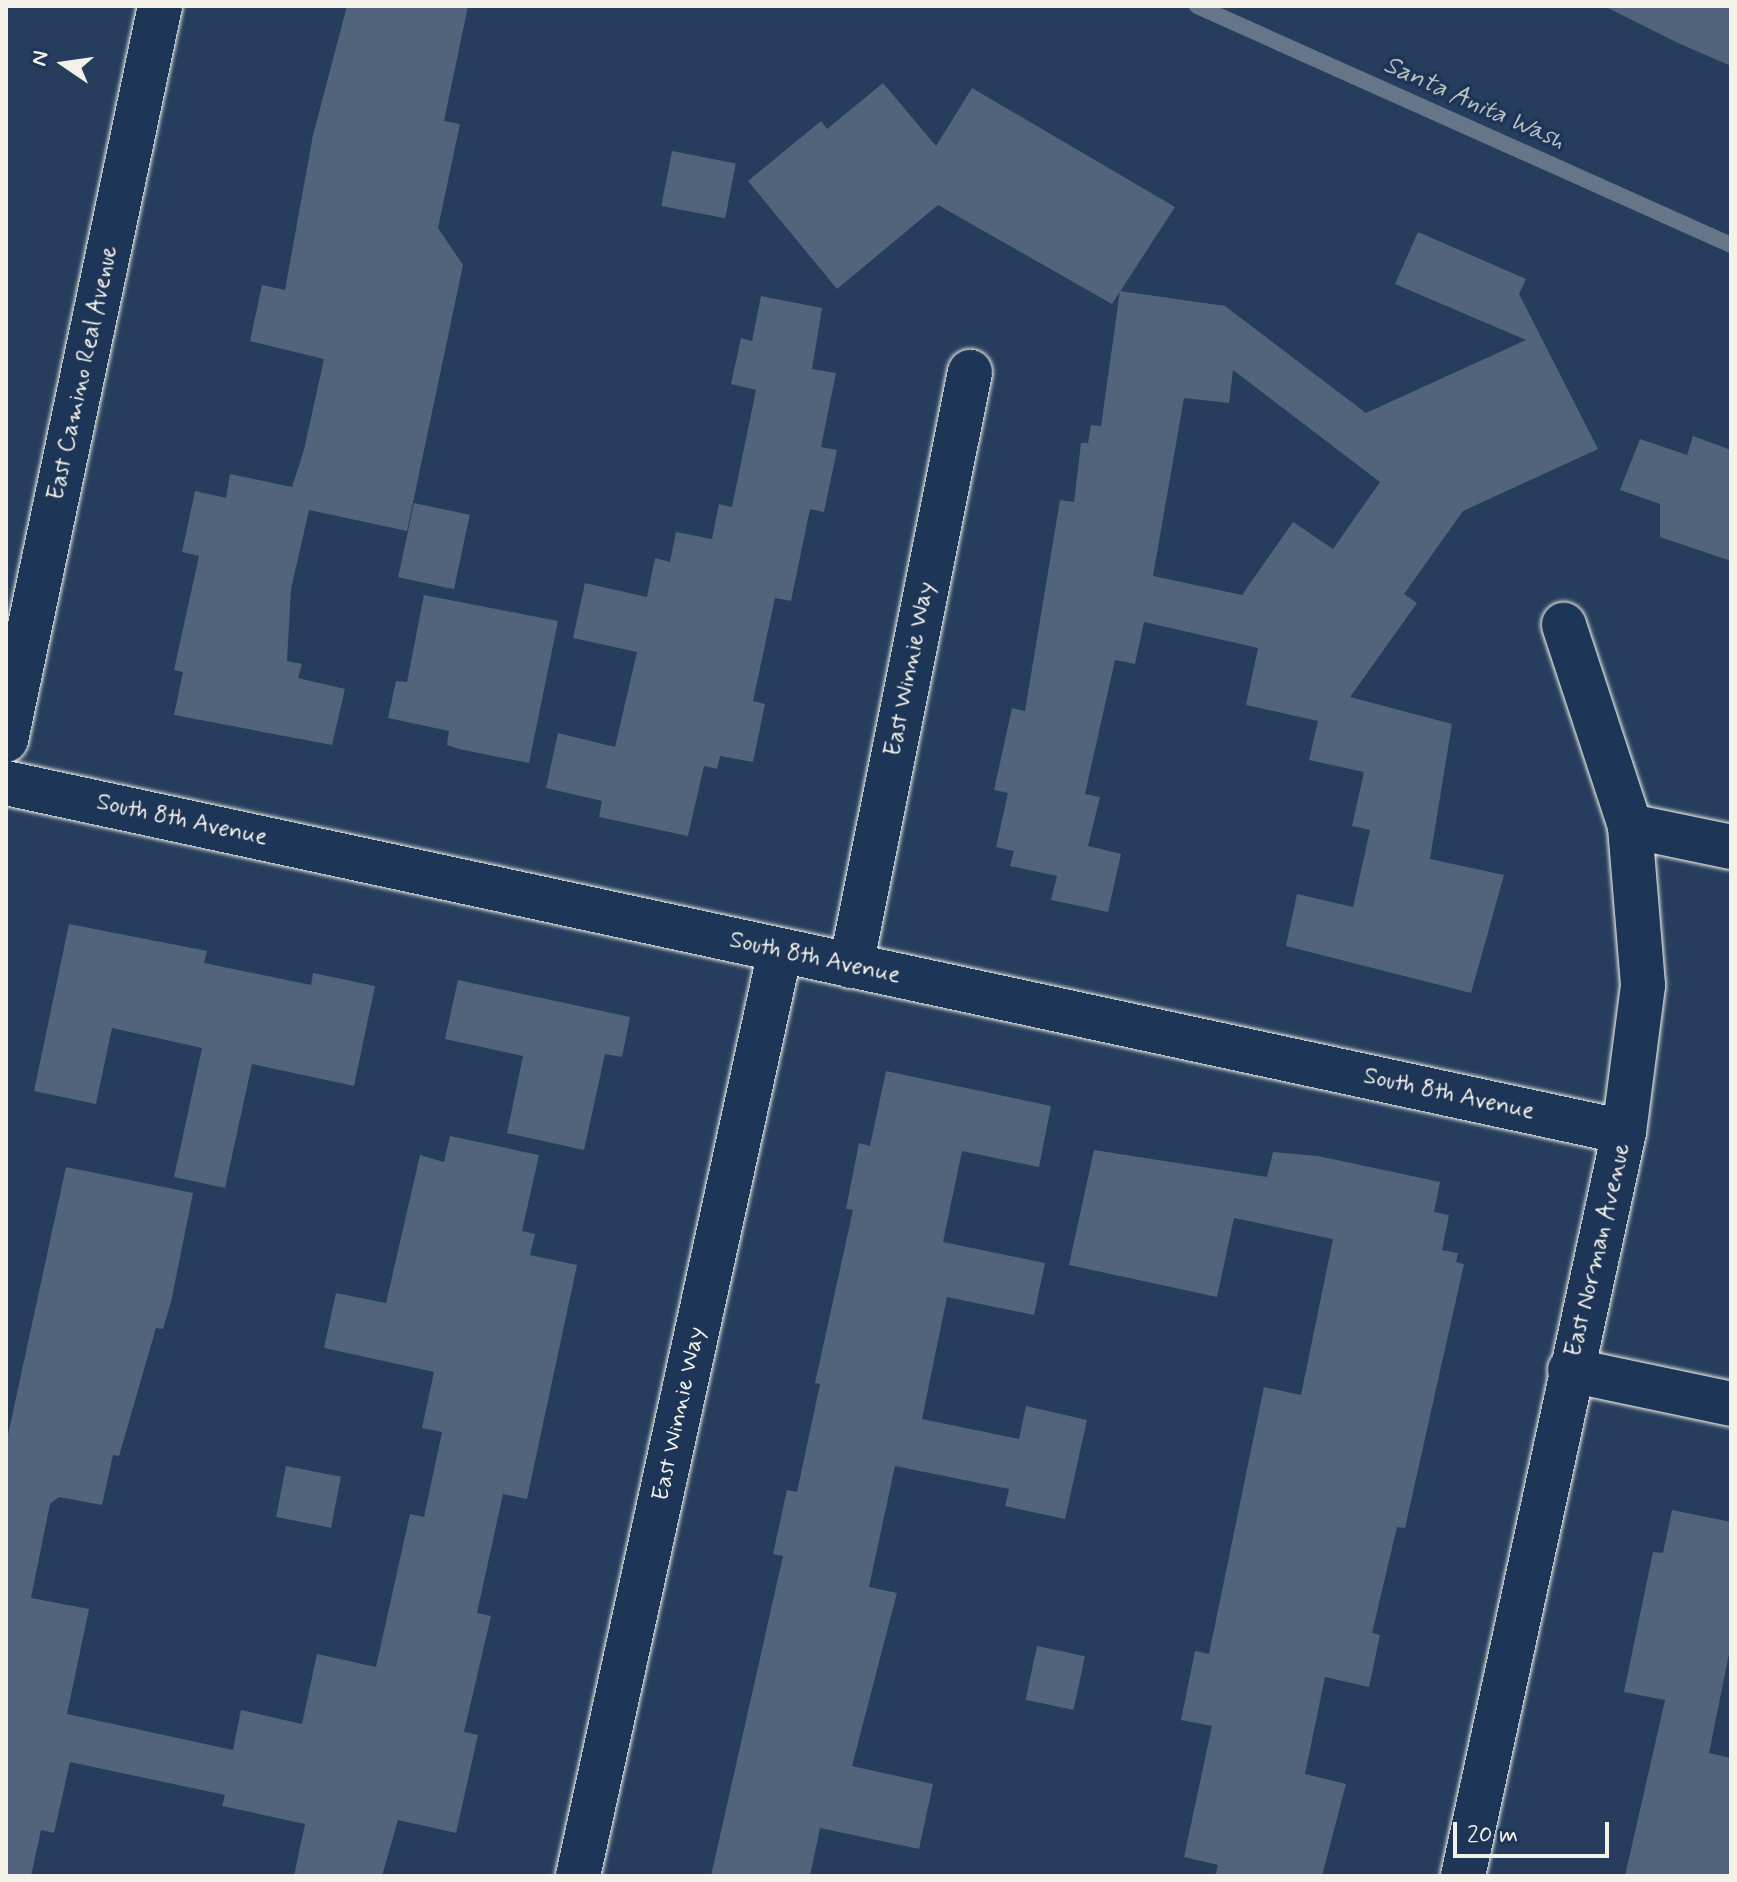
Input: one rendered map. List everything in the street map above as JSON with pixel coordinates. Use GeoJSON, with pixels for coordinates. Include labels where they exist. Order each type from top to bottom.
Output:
{"type":"FeatureCollection","features":[{"type":"Feature","properties":{"kind":"street","name":"East Camino Real Avenue"},"geometry":{"type":"LineString","coordinates":[[6,740],[160,6]]}},
{"type":"Feature","properties":{"kind":"street","name":"East Winnie Way"},"geometry":{"type":"LineString","coordinates":[[851,966],[970,372]]}},
{"type":"Feature","properties":{"kind":"street","name":"East Norman Avenue"},"geometry":{"type":"LineString","coordinates":[[1463,1876],[1570,1370],[1624,1132],[1643,985],[1630,826],[1564,625]]}},
{"type":"Feature","properties":{"kind":"street","name":"South 8th Avenue"},"geometry":{"type":"LineString","coordinates":[[6,783],[1624,1132]]}},
{"type":"Feature","properties":{"kind":"street"},"geometry":{"type":"LineString","coordinates":[[1630,826],[1731,847]]}},
{"type":"Feature","properties":{"kind":"street","name":"East Winnie Way"},"geometry":{"type":"LineString","coordinates":[[578,1876],[780,951]]}},
{"type":"Feature","properties":{"kind":"street"},"geometry":{"type":"LineString","coordinates":[[1570,1370],[1731,1404]]}},
{"type":"Feature","properties":{"kind":"building"},"geometry":{"type":"Polygon","coordinates":[[[347,6],[468,6],[444,121],[460,124],[438,228],[463,265],[407,531],[309,510],[291,589],[287,661],[302,664],[298,678],[345,689],[332,745],[174,715],[183,672],[174,670],[199,556],[182,552],[195,491],[226,498],[230,474],[292,487],[304,450],[324,359],[250,341],[262,285],[285,290],[313,135],[347,6]]]}},
{"type":"Feature","properties":{"kind":"building"},"geometry":{"type":"Polygon","coordinates":[[[1604,6],[1731,6],[1731,66],[1678,43],[1604,6]]]}},
{"type":"Feature","properties":{"kind":"building"},"geometry":{"type":"Polygon","coordinates":[[[883,83],[936,146],[972,88],[1175,207],[1112,304],[938,205],[837,289],[748,181],[821,121],[827,129],[883,83]]]}},
{"type":"Feature","properties":{"kind":"building"},"geometry":{"type":"Polygon","coordinates":[[[672,151],[736,163],[725,218],[661,206],[672,151]]]}},
{"type":"Feature","properties":{"kind":"building"},"geometry":{"type":"Polygon","coordinates":[[[1418,232],[1526,279],[1519,294],[1598,449],[1463,511],[1404,594],[1417,603],[1350,697],[1452,724],[1430,859],[1504,875],[1471,993],[1286,946],[1297,894],[1353,907],[1370,830],[1352,826],[1364,772],[1309,760],[1318,721],[1246,705],[1258,648],[1144,622],[1135,664],[1115,660],[1085,794],[1100,797],[1088,846],[1121,854],[1108,912],[1051,900],[1057,876],[1010,866],[1014,851],[996,847],[1008,793],[994,790],[1012,708],[1025,711],[1060,500],[1074,502],[1081,443],[1088,443],[1091,425],[1101,426],[1120,291],[1225,306],[1366,413],[1526,340],[1395,284],[1418,232]],[[1233,370],[1229,403],[1184,398],[1153,576],[1242,595],[1293,522],[1333,549],[1380,482],[1233,370]]]}},
{"type":"Feature","properties":{"kind":"building"},"geometry":{"type":"Polygon","coordinates":[[[761,296],[822,308],[812,369],[836,373],[821,447],[837,450],[824,512],[810,509],[791,601],[775,598],[753,701],[765,704],[753,762],[720,756],[717,769],[704,766],[688,836],[599,817],[602,801],[546,788],[558,733],[615,747],[637,652],[573,638],[585,583],[647,597],[655,558],[670,562],[676,532],[712,539],[719,504],[732,507],[756,390],[731,384],[741,338],[752,341],[761,296]]]}},
{"type":"Feature","properties":{"kind":"building"},"geometry":{"type":"Polygon","coordinates":[[[1693,436],[1731,450],[1731,561],[1660,537],[1660,504],[1620,490],[1640,439],[1687,455],[1693,436]]]}},
{"type":"Feature","properties":{"kind":"building"},"geometry":{"type":"Polygon","coordinates":[[[414,503],[470,515],[454,589],[398,577],[414,503]]]}},
{"type":"Feature","properties":{"kind":"building"},"geometry":{"type":"Polygon","coordinates":[[[424,595],[558,621],[529,763],[459,749],[447,745],[449,731],[388,718],[396,681],[407,682],[424,595]]]}},
{"type":"Feature","properties":{"kind":"building"},"geometry":{"type":"Polygon","coordinates":[[[69,924],[207,951],[204,963],[311,985],[313,973],[375,986],[354,1086],[252,1064],[225,1188],[174,1177],[202,1048],[112,1028],[96,1104],[34,1091],[69,924]]]}},
{"type":"Feature","properties":{"kind":"building"},"geometry":{"type":"Polygon","coordinates":[[[458,980],[630,1017],[622,1057],[605,1054],[584,1150],[507,1133],[523,1056],[445,1039],[458,980]]]}},
{"type":"Feature","properties":{"kind":"building"},"geometry":{"type":"Polygon","coordinates":[[[886,1071],[1051,1106],[1039,1167],[962,1151],[943,1242],[1045,1263],[1034,1315],[947,1297],[922,1419],[1019,1439],[1026,1406],[1087,1420],[1065,1519],[1005,1506],[1009,1489],[895,1466],[869,1587],[897,1593],[852,1766],[933,1784],[919,1849],[820,1828],[810,1876],[711,1876],[783,1556],[773,1554],[787,1490],[797,1492],[820,1384],[815,1383],[853,1210],[846,1209],[859,1143],[870,1146],[886,1071]]]}},
{"type":"Feature","properties":{"kind":"building"},"geometry":{"type":"Polygon","coordinates":[[[450,1136],[539,1155],[522,1231],[535,1234],[530,1255],[577,1265],[527,1499],[503,1494],[477,1613],[491,1616],[464,1732],[478,1735],[456,1833],[398,1820],[382,1876],[294,1876],[305,1824],[222,1806],[225,1795],[70,1762],[54,1833],[41,1830],[31,1876],[6,1876],[6,1444],[66,1167],[193,1193],[171,1302],[163,1329],[156,1328],[119,1456],[113,1455],[102,1505],[59,1497],[50,1504],[31,1598],[89,1609],[67,1714],[233,1750],[241,1710],[302,1724],[317,1654],[376,1667],[410,1514],[424,1517],[442,1432],[422,1428],[434,1372],[324,1348],[336,1293],[386,1303],[420,1155],[444,1162],[450,1136]]]}},
{"type":"Feature","properties":{"kind":"building"},"geometry":{"type":"Polygon","coordinates":[[[1094,1150],[1267,1177],[1273,1152],[1318,1156],[1440,1182],[1434,1212],[1449,1215],[1442,1250],[1458,1253],[1456,1262],[1464,1264],[1405,1528],[1397,1527],[1372,1633],[1380,1635],[1369,1687],[1325,1677],[1305,1774],[1346,1784],[1322,1876],[1215,1876],[1218,1865],[1184,1857],[1212,1726],[1181,1720],[1195,1651],[1209,1654],[1264,1387],[1301,1395],[1333,1239],[1234,1218],[1217,1297],[1069,1265],[1094,1150]]]}},
{"type":"Feature","properties":{"kind":"building"},"geometry":{"type":"Polygon","coordinates":[[[286,1466],[341,1477],[331,1528],[276,1517],[286,1466]]]}},
{"type":"Feature","properties":{"kind":"building"},"geometry":{"type":"Polygon","coordinates":[[[1672,1510],[1731,1522],[1731,1644],[1709,1753],[1731,1758],[1731,1876],[1625,1876],[1665,1700],[1624,1692],[1653,1552],[1663,1553],[1672,1510]]]}},
{"type":"Feature","properties":{"kind":"building"},"geometry":{"type":"Polygon","coordinates":[[[1037,1646],[1085,1656],[1073,1710],[1026,1700],[1037,1646]]]}},
{"type":"Feature","properties":{"kind":"waterway","name":"Santa Anita Wash"},"geometry":{"type":"LineString","coordinates":[[1197,6],[1731,245]]}}]}
